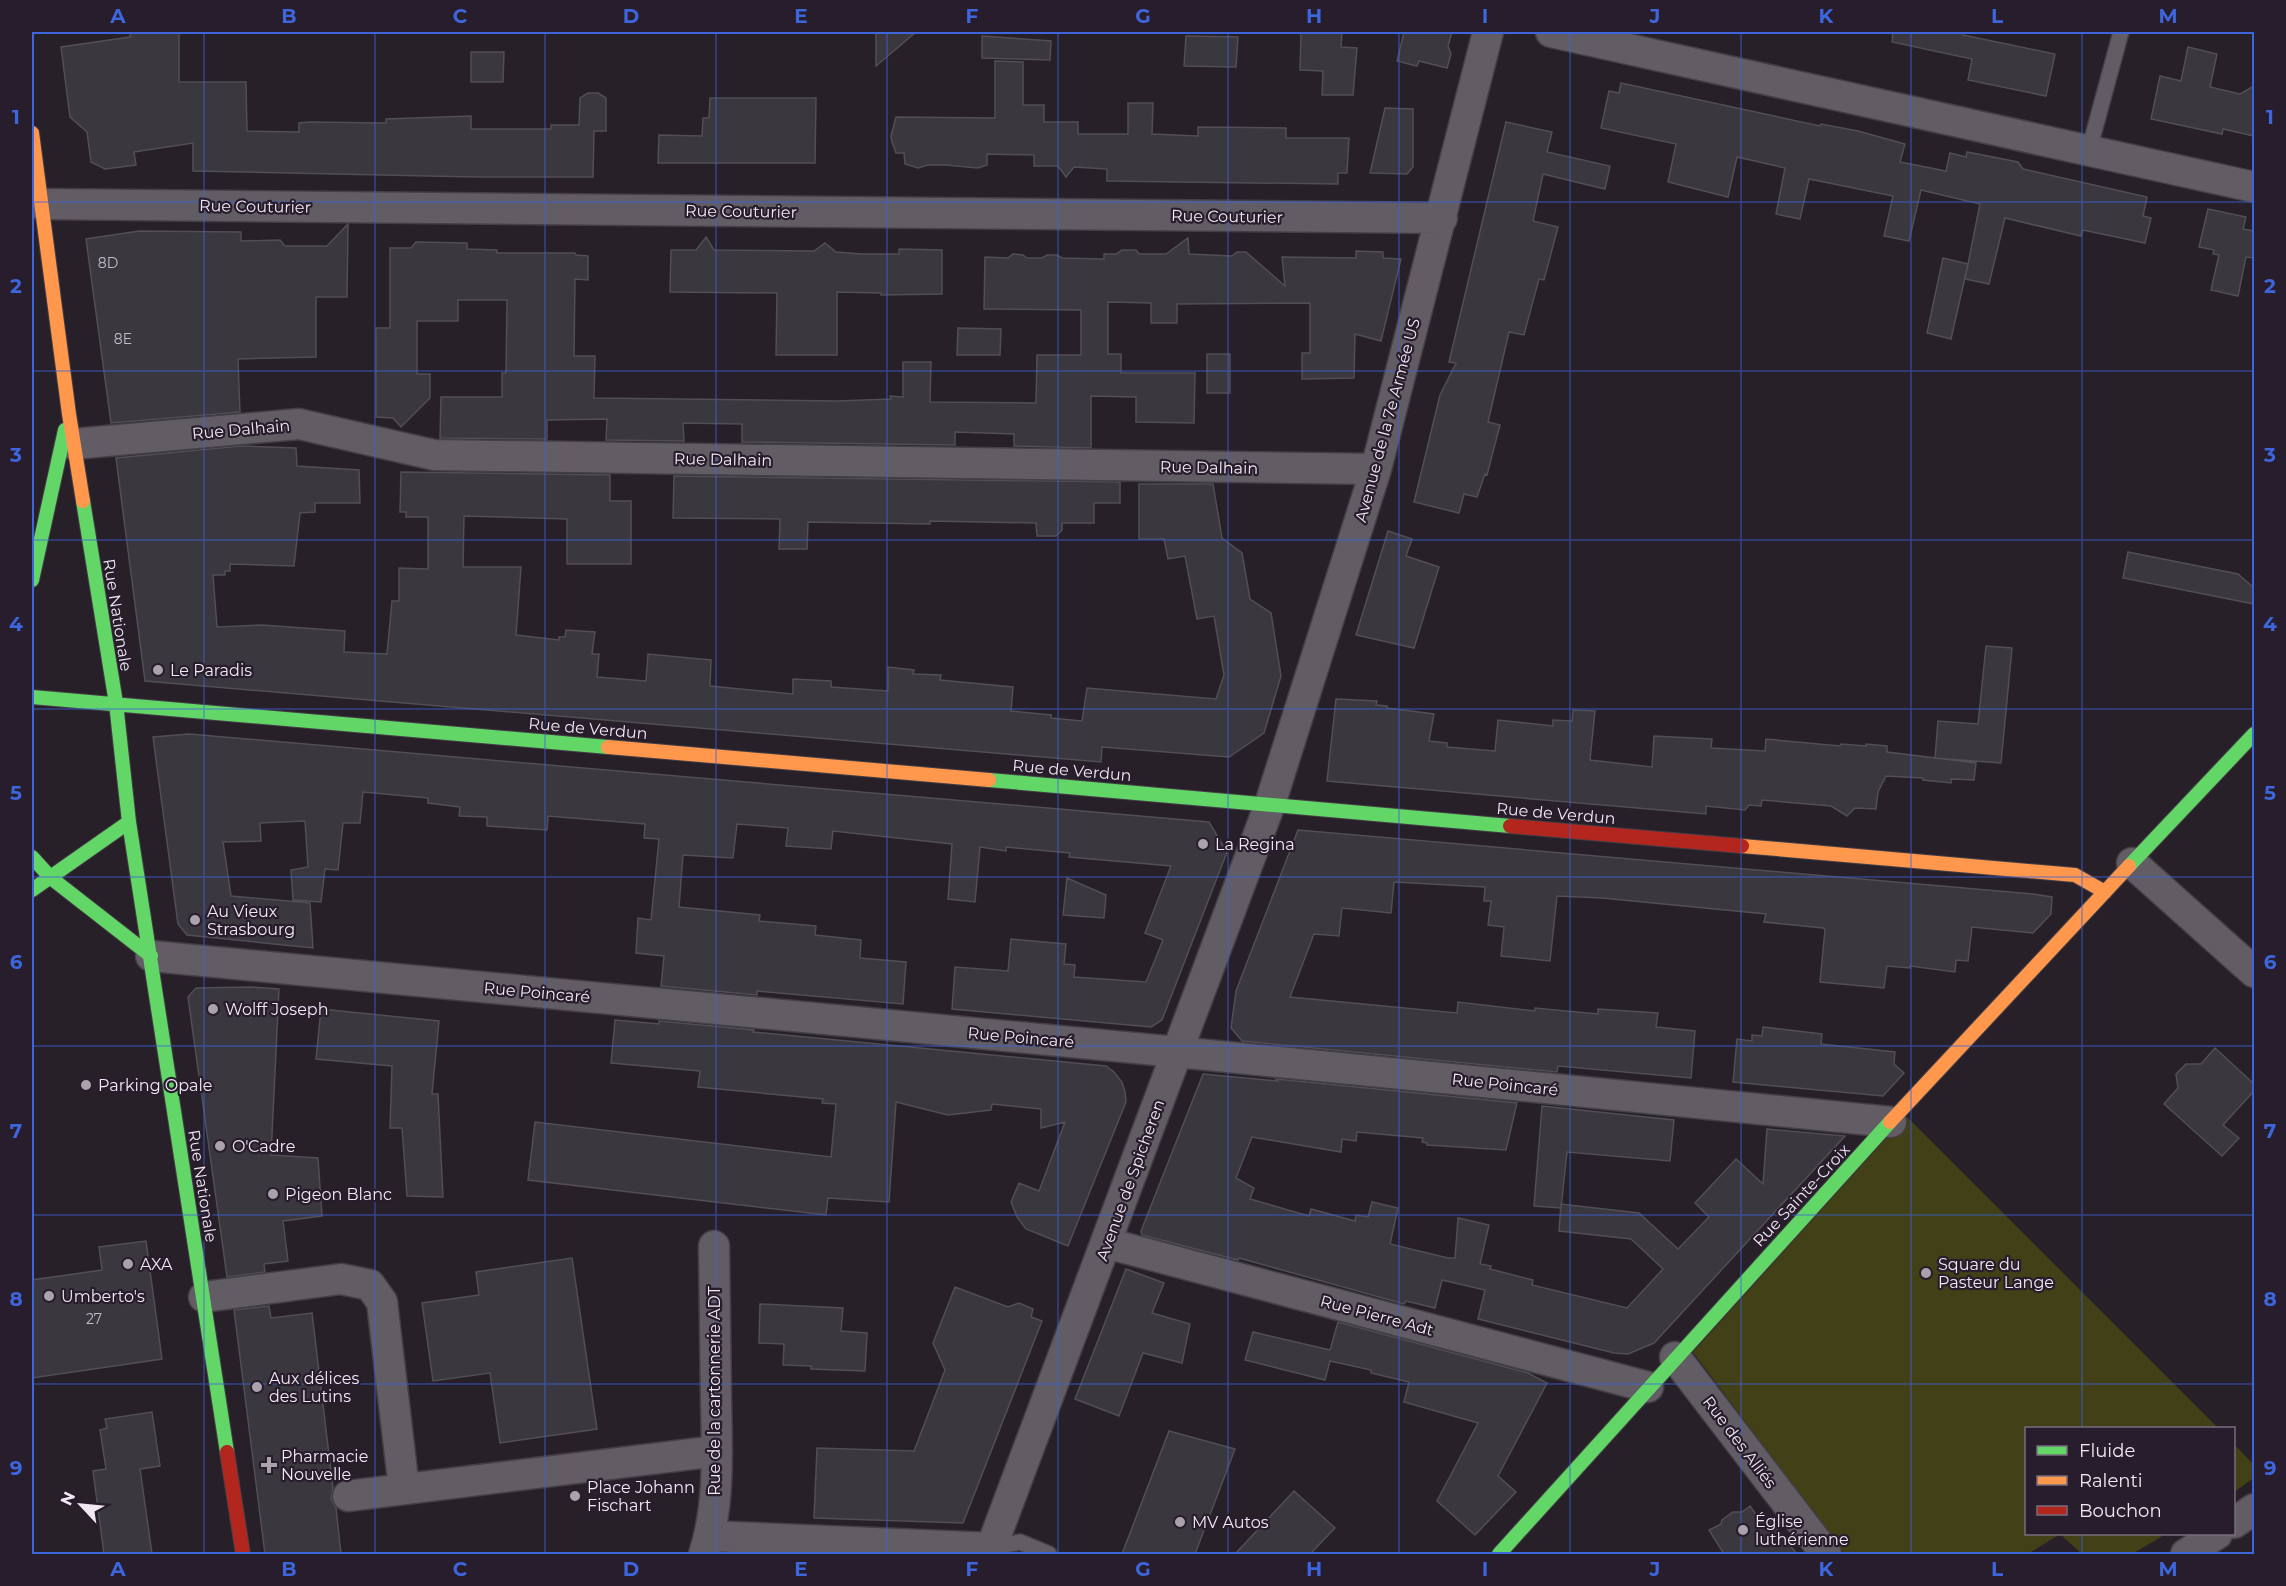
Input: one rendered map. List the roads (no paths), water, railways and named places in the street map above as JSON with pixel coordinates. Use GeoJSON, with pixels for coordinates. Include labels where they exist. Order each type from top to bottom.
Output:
{"type":"FeatureCollection","features":[{"type":"Feature","properties":{"kind":"main road","name":"Rue Nationale"},"geometry":{"type":"LineString","coordinates":[[32,133],[69,414],[116,703],[129,822],[243,1554]]}},
{"type":"Feature","properties":{"kind":"main road","name":"Rue Nationale"},"geometry":{"type":"LineString","coordinates":[[32,575],[69,414]]}},
{"type":"Feature","properties":{"kind":"main road","name":"Rue de Verdun"},"geometry":{"type":"LineString","coordinates":[[32,697],[2075,875],[2106,892]]}},
{"type":"Feature","properties":{"kind":"main road","name":"Rue Sainte-Croix"},"geometry":{"type":"LineString","coordinates":[[1499,1554],[1675,1357],[2053,945],[2106,892],[2254,734]]}},
{"type":"Feature","properties":{"kind":"main road"},"geometry":{"type":"LineString","coordinates":[[32,890],[129,822]]}},
{"type":"Feature","properties":{"kind":"main road"},"geometry":{"type":"LineString","coordinates":[[32,857],[51,878],[151,956]]}},
{"type":"Feature","properties":{"kind":"street","name":"Avenue de la 7e Armée US"},"geometry":{"type":"LineString","coordinates":[[1270,804],[1376,470],[1488,32]]}},
{"type":"Feature","properties":{"kind":"street"},"geometry":{"type":"LineString","coordinates":[[1551,32],[2254,187]]}},
{"type":"Feature","properties":{"kind":"street","name":"Rue Couturier"},"geometry":{"type":"LineString","coordinates":[[41,204],[1442,218]]}},
{"type":"Feature","properties":{"kind":"street","name":"Rue Dalhain"},"geometry":{"type":"LineString","coordinates":[[74,444],[299,424],[434,455],[1376,470]]}},
{"type":"Feature","properties":{"kind":"street","name":"Avenue de Spicheren"},"geometry":{"type":"LineString","coordinates":[[990,1551],[1270,804]]}},
{"type":"Feature","properties":{"kind":"street"},"geometry":{"type":"LineString","coordinates":[[2132,863],[2254,972]]}},
{"type":"Feature","properties":{"kind":"street","name":"Rue Poincaré"},"geometry":{"type":"LineString","coordinates":[[151,956],[1177,1052],[1891,1122]]}},
{"type":"Feature","properties":{"kind":"street","name":"Rue Pierre Adt"},"geometry":{"type":"LineString","coordinates":[[1106,1243],[1648,1387]]}},
{"type":"Feature","properties":{"kind":"street","name":"Rue de la cartonnerie ADT"},"geometry":{"type":"LineString","coordinates":[[714,1246],[717,1451],[714,1507],[706,1545],[990,1551]]}},
{"type":"Feature","properties":{"kind":"street"},"geometry":{"type":"LineString","coordinates":[[204,1297],[341,1279],[370,1285],[382,1302],[404,1489]]}},
{"type":"Feature","properties":{"kind":"street","name":"Rue des Alliés"},"geometry":{"type":"LineString","coordinates":[[1675,1357],[1826,1554]]}},
{"type":"Feature","properties":{"kind":"street","name":"Rue de la cartonnerie ADT"},"geometry":{"type":"LineString","coordinates":[[348,1496],[717,1451]]}},
{"type":"Feature","properties":{"kind":"street"},"geometry":{"type":"LineString","coordinates":[[2235,1522],[2254,1509]]}},
{"type":"Feature","properties":{"kind":"street"},"geometry":{"type":"LineString","coordinates":[[2186,1554],[2214,1535]]}},
{"type":"Feature","properties":{"kind":"lane"},"geometry":{"type":"LineString","coordinates":[[2089,150],[2121,32]]}},
{"type":"Feature","properties":{"kind":"lane"},"geometry":{"type":"LineString","coordinates":[[990,1551],[1020,1542],[1049,1554]]}},
{"type":"Feature","properties":{"kind":"place","name":"Le Paradis"},"geometry":{"type":"Point","coordinates":[158,670]}},
{"type":"Feature","properties":{"kind":"place","name":"La Regina"},"geometry":{"type":"Point","coordinates":[1203,844]}},
{"type":"Feature","properties":{"kind":"place","name":"Au Vieux Strasbourg"},"geometry":{"type":"Point","coordinates":[195,920]}},
{"type":"Feature","properties":{"kind":"place","name":"Wolff Joseph"},"geometry":{"type":"Point","coordinates":[213,1009]}},
{"type":"Feature","properties":{"kind":"place","name":"Parking Opale"},"geometry":{"type":"Point","coordinates":[86,1085]}},
{"type":"Feature","properties":{"kind":"place","name":"O'Cadre"},"geometry":{"type":"Point","coordinates":[220,1146]}},
{"type":"Feature","properties":{"kind":"place","name":"Pigeon Blanc"},"geometry":{"type":"Point","coordinates":[273,1194]}},
{"type":"Feature","properties":{"kind":"place","name":"AXA"},"geometry":{"type":"Point","coordinates":[128,1264]}},
{"type":"Feature","properties":{"kind":"place","name":"Square du Pasteur Lange"},"geometry":{"type":"Point","coordinates":[1926,1273]}},
{"type":"Feature","properties":{"kind":"place","name":"Umberto's"},"geometry":{"type":"Point","coordinates":[49,1296]}},
{"type":"Feature","properties":{"kind":"place","name":"Aux délices des Lutins"},"geometry":{"type":"Point","coordinates":[257,1387]}},
{"type":"Feature","properties":{"kind":"place","name":"Pharmacie Nouvelle"},"geometry":{"type":"Point","coordinates":[269,1465]}},
{"type":"Feature","properties":{"kind":"place","name":"Place Johann Fischart"},"geometry":{"type":"Point","coordinates":[575,1496]}},
{"type":"Feature","properties":{"kind":"place","name":"MV Autos"},"geometry":{"type":"Point","coordinates":[1180,1522]}},
{"type":"Feature","properties":{"kind":"place","name":"Église luthérienne"},"geometry":{"type":"Point","coordinates":[1743,1530]}}]}
